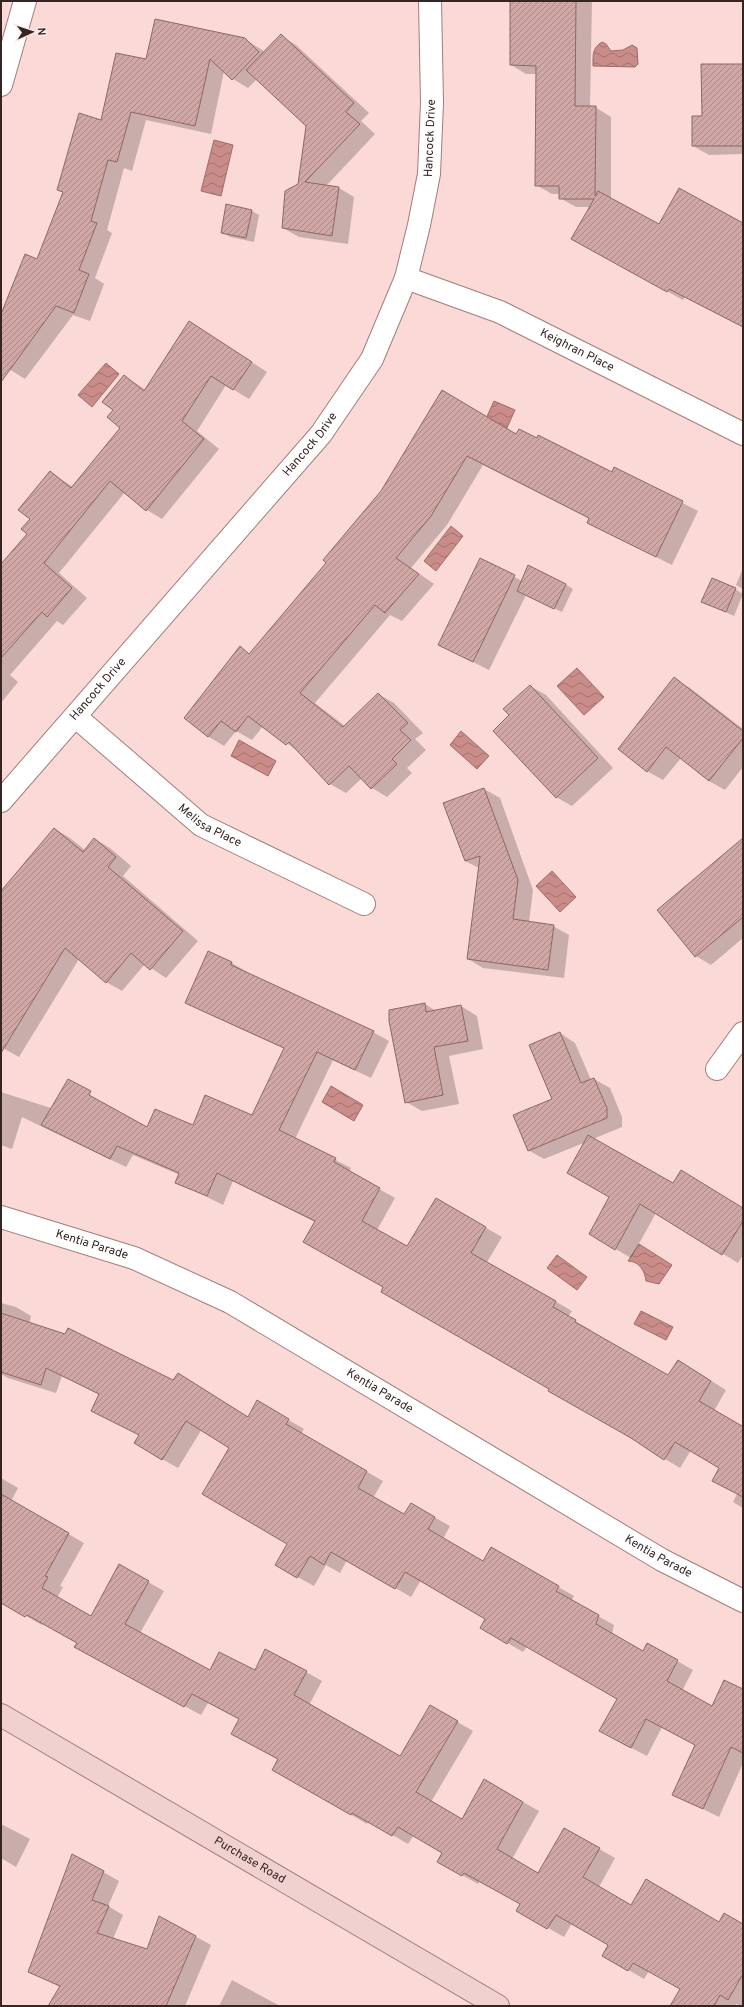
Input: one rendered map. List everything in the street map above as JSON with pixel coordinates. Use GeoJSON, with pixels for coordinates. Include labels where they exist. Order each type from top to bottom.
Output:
{"type":"FeatureCollection","features":[{"type":"Feature","properties":{"kind":"main road","name":"Purchase Road"},"geometry":{"type":"LineString","coordinates":[[1,1715],[498,2006]]}},
{"type":"Feature","properties":{"kind":"street"},"geometry":{"type":"LineString","coordinates":[[1,85],[25,1]]}},
{"type":"Feature","properties":{"kind":"street","name":"Hancock Drive"},"geometry":{"type":"LineString","coordinates":[[1,801],[322,434],[372,359],[406,278],[419,225],[429,174],[432,103],[430,1]]}},
{"type":"Feature","properties":{"kind":"street","name":"Keighran Place"},"geometry":{"type":"LineString","coordinates":[[406,278],[500,312],[743,434]]}},
{"type":"Feature","properties":{"kind":"street","name":"Melissa Place"},"geometry":{"type":"LineString","coordinates":[[76,717],[201,825],[364,904]]}},
{"type":"Feature","properties":{"kind":"street"},"geometry":{"type":"LineString","coordinates":[[717,1069],[743,1033]]}},
{"type":"Feature","properties":{"kind":"street","name":"Kentia Parade"},"geometry":{"type":"LineString","coordinates":[[1,1217],[134,1258],[230,1302],[662,1560],[743,1601]]}},
{"type":"Feature","properties":{"kind":"water"},"geometry":{"type":"Polygon","coordinates":[[[602,42],[606,44],[611,51],[623,50],[632,45],[637,48],[638,64],[635,67],[593,66],[593,55],[595,49],[602,42]]]}},
{"type":"Feature","properties":{"kind":"water"},"geometry":{"type":"Polygon","coordinates":[[[214,140],[233,145],[221,196],[201,191],[214,140]]]}},
{"type":"Feature","properties":{"kind":"water"},"geometry":{"type":"Polygon","coordinates":[[[106,363],[119,374],[92,407],[78,395],[106,363]]]}},
{"type":"Feature","properties":{"kind":"water"},"geometry":{"type":"Polygon","coordinates":[[[494,401],[515,410],[501,441],[480,432],[494,401]]]}},
{"type":"Feature","properties":{"kind":"water"},"geometry":{"type":"Polygon","coordinates":[[[451,526],[463,536],[436,571],[424,561],[451,526]]]}},
{"type":"Feature","properties":{"kind":"water"},"geometry":{"type":"Polygon","coordinates":[[[577,668],[604,697],[584,715],[557,686],[577,668]]]}},
{"type":"Feature","properties":{"kind":"water"},"geometry":{"type":"Polygon","coordinates":[[[461,731],[489,756],[477,769],[450,745],[461,731]]]}},
{"type":"Feature","properties":{"kind":"water"},"geometry":{"type":"Polygon","coordinates":[[[239,740],[276,761],[268,776],[231,756],[239,740]]]}},
{"type":"Feature","properties":{"kind":"water"},"geometry":{"type":"Polygon","coordinates":[[[552,871],[576,897],[560,912],[536,886],[552,871]]]}},
{"type":"Feature","properties":{"kind":"water"},"geometry":{"type":"Polygon","coordinates":[[[331,1086],[363,1105],[354,1121],[322,1102],[331,1086]]]}},
{"type":"Feature","properties":{"kind":"water"},"geometry":{"type":"Polygon","coordinates":[[[639,1244],[672,1265],[659,1284],[646,1281],[641,1267],[632,1261],[628,1261],[639,1244]]]}},
{"type":"Feature","properties":{"kind":"water"},"geometry":{"type":"Polygon","coordinates":[[[557,1255],[587,1277],[577,1290],[547,1268],[557,1255]]]}},
{"type":"Feature","properties":{"kind":"water"},"geometry":{"type":"Polygon","coordinates":[[[641,1311],[673,1327],[666,1340],[634,1324],[641,1311]]]}},
{"type":"Feature","properties":{"kind":"building"},"geometry":{"type":"Polygon","coordinates":[[[510,1],[576,1],[575,106],[596,106],[595,196],[598,191],[659,224],[679,188],[743,223],[743,327],[669,289],[667,292],[571,239],[594,199],[559,199],[559,186],[535,186],[536,66],[510,65],[510,1]]]}},
{"type":"Feature","properties":{"kind":"building"},"geometry":{"type":"Polygon","coordinates":[[[155,19],[245,38],[259,52],[232,80],[210,59],[195,126],[131,112],[117,162],[108,160],[91,221],[97,223],[79,270],[89,274],[74,313],[56,306],[1,382],[1,314],[25,254],[37,259],[63,192],[57,190],[79,113],[101,120],[116,53],[146,59],[155,19]]]}},
{"type":"Feature","properties":{"kind":"building"},"geometry":{"type":"Polygon","coordinates":[[[281,34],[354,103],[346,112],[360,124],[305,182],[339,187],[332,236],[282,228],[285,191],[298,184],[306,126],[246,70],[281,34]]]}},
{"type":"Feature","properties":{"kind":"building"},"geometry":{"type":"Polygon","coordinates":[[[701,64],[743,64],[743,146],[692,146],[692,116],[702,116],[701,64]]]}},
{"type":"Feature","properties":{"kind":"building"},"geometry":{"type":"Polygon","coordinates":[[[226,204],[252,210],[246,238],[221,233],[226,204]]]}},
{"type":"Feature","properties":{"kind":"building"},"geometry":{"type":"Polygon","coordinates":[[[189,321],[252,362],[233,390],[211,376],[182,421],[204,439],[146,511],[110,481],[44,563],[72,588],[47,617],[42,612],[1,658],[1,564],[27,534],[21,529],[30,519],[18,510],[50,471],[71,488],[120,428],[107,417],[113,410],[102,402],[124,375],[144,391],[189,321]]]}},
{"type":"Feature","properties":{"kind":"building"},"geometry":{"type":"Polygon","coordinates":[[[442,390],[516,434],[519,429],[537,438],[538,435],[612,472],[614,467],[683,501],[656,557],[587,523],[589,518],[467,456],[431,516],[396,558],[419,574],[385,613],[375,605],[300,693],[343,727],[378,693],[408,723],[400,730],[411,740],[392,759],[397,764],[371,789],[349,766],[329,785],[289,742],[286,745],[248,716],[236,732],[221,721],[208,737],[184,718],[240,646],[249,654],[326,563],[323,560],[381,491],[442,390]]]}},
{"type":"Feature","properties":{"kind":"building"},"geometry":{"type":"Polygon","coordinates":[[[480,558],[515,575],[473,662],[438,645],[480,558]]]}},
{"type":"Feature","properties":{"kind":"building"},"geometry":{"type":"Polygon","coordinates":[[[528,565],[566,584],[554,609],[517,591],[528,565]]]}},
{"type":"Feature","properties":{"kind":"building"},"geometry":{"type":"Polygon","coordinates":[[[712,578],[736,588],[726,612],[701,602],[712,578]]]}},
{"type":"Feature","properties":{"kind":"building"},"geometry":{"type":"Polygon","coordinates":[[[674,677],[743,731],[743,738],[709,781],[666,747],[647,772],[618,749],[674,677]]]}},
{"type":"Feature","properties":{"kind":"building"},"geometry":{"type":"Polygon","coordinates":[[[530,685],[598,758],[556,798],[493,731],[509,715],[503,709],[530,685]]]}},
{"type":"Feature","properties":{"kind":"building"},"geometry":{"type":"Polygon","coordinates":[[[484,788],[518,880],[513,919],[554,925],[548,970],[467,959],[480,856],[465,861],[443,803],[484,788]]]}},
{"type":"Feature","properties":{"kind":"building"},"geometry":{"type":"Polygon","coordinates":[[[54,828],[83,852],[94,838],[116,857],[108,867],[183,931],[150,970],[131,953],[106,983],[65,948],[1,1053],[1,891],[54,828]]]}},
{"type":"Feature","properties":{"kind":"building"},"geometry":{"type":"Polygon","coordinates":[[[743,838],[743,917],[695,957],[657,910],[743,838]]]}},
{"type":"Feature","properties":{"kind":"building"},"geometry":{"type":"Polygon","coordinates":[[[208,951],[232,962],[231,965],[374,1031],[355,1070],[317,1052],[279,1130],[336,1158],[334,1162],[380,1188],[362,1221],[407,1246],[436,1198],[486,1227],[471,1253],[556,1301],[553,1307],[576,1320],[575,1322],[668,1375],[678,1360],[711,1381],[699,1401],[742,1426],[743,1424],[743,1497],[712,1481],[719,1468],[675,1442],[664,1460],[631,1438],[548,1391],[549,1389],[381,1292],[383,1287],[303,1242],[315,1221],[217,1173],[207,1196],[175,1183],[179,1173],[117,1146],[110,1159],[41,1125],[68,1079],[91,1091],[89,1095],[147,1127],[155,1109],[193,1125],[205,1095],[252,1115],[284,1048],[185,1003],[208,951]]]}},
{"type":"Feature","properties":{"kind":"building"},"geometry":{"type":"Polygon","coordinates":[[[425,1003],[426,1012],[461,1005],[468,1041],[434,1047],[443,1095],[405,1103],[389,1021],[389,1010],[425,1003]]]}},
{"type":"Feature","properties":{"kind":"building"},"geometry":{"type":"Polygon","coordinates":[[[560,1032],[581,1083],[594,1078],[607,1108],[607,1118],[528,1151],[513,1115],[552,1099],[529,1045],[560,1032]]]}},
{"type":"Feature","properties":{"kind":"building"},"geometry":{"type":"Polygon","coordinates":[[[588,1135],[673,1183],[681,1170],[743,1208],[743,1221],[722,1255],[640,1204],[615,1250],[589,1234],[609,1197],[567,1173],[588,1135]]]}},
{"type":"Feature","properties":{"kind":"building"},"geometry":{"type":"Polygon","coordinates":[[[1,1313],[65,1334],[68,1328],[173,1380],[178,1373],[248,1417],[257,1400],[289,1419],[286,1424],[367,1471],[358,1488],[404,1514],[411,1503],[435,1517],[428,1529],[483,1561],[491,1547],[559,1586],[556,1591],[599,1615],[596,1624],[643,1651],[647,1643],[678,1660],[667,1681],[712,1706],[724,1680],[743,1689],[743,1753],[731,1747],[703,1809],[672,1795],[695,1745],[646,1719],[631,1748],[599,1731],[617,1699],[511,1638],[507,1644],[480,1628],[485,1619],[405,1572],[395,1589],[331,1552],[324,1565],[310,1556],[297,1578],[275,1565],[287,1544],[202,1494],[229,1448],[186,1421],[162,1460],[134,1443],[139,1435],[91,1411],[99,1394],[46,1368],[41,1385],[1,1372],[1,1313]]]}},
{"type":"Feature","properties":{"kind":"building"},"geometry":{"type":"Polygon","coordinates":[[[1,1494],[69,1533],[45,1576],[48,1577],[42,1588],[91,1616],[119,1564],[149,1581],[125,1624],[210,1670],[219,1652],[255,1670],[265,1649],[307,1671],[294,1695],[400,1756],[430,1705],[458,1721],[416,1792],[462,1819],[484,1779],[523,1802],[497,1849],[538,1873],[564,1828],[600,1848],[583,1877],[631,1905],[646,1879],[719,1922],[724,1913],[743,1924],[743,1974],[728,2000],[720,1995],[714,2006],[670,2006],[680,1989],[633,1963],[628,1971],[602,1956],[608,1945],[556,1915],[547,1929],[516,1911],[520,1904],[464,1873],[462,1876],[437,1862],[442,1853],[398,1827],[392,1836],[352,1813],[351,1815],[272,1770],[278,1759],[231,1734],[239,1719],[192,1694],[184,1707],[74,1647],[77,1643],[27,1615],[25,1617],[1,1603],[1,1494]]]}},
{"type":"Feature","properties":{"kind":"building"},"geometry":{"type":"Polygon","coordinates":[[[72,1854],[104,1871],[92,1900],[109,1906],[97,1933],[147,1949],[159,1916],[196,1936],[166,2006],[48,2006],[60,1986],[28,1972],[72,1854]]]}}]}
